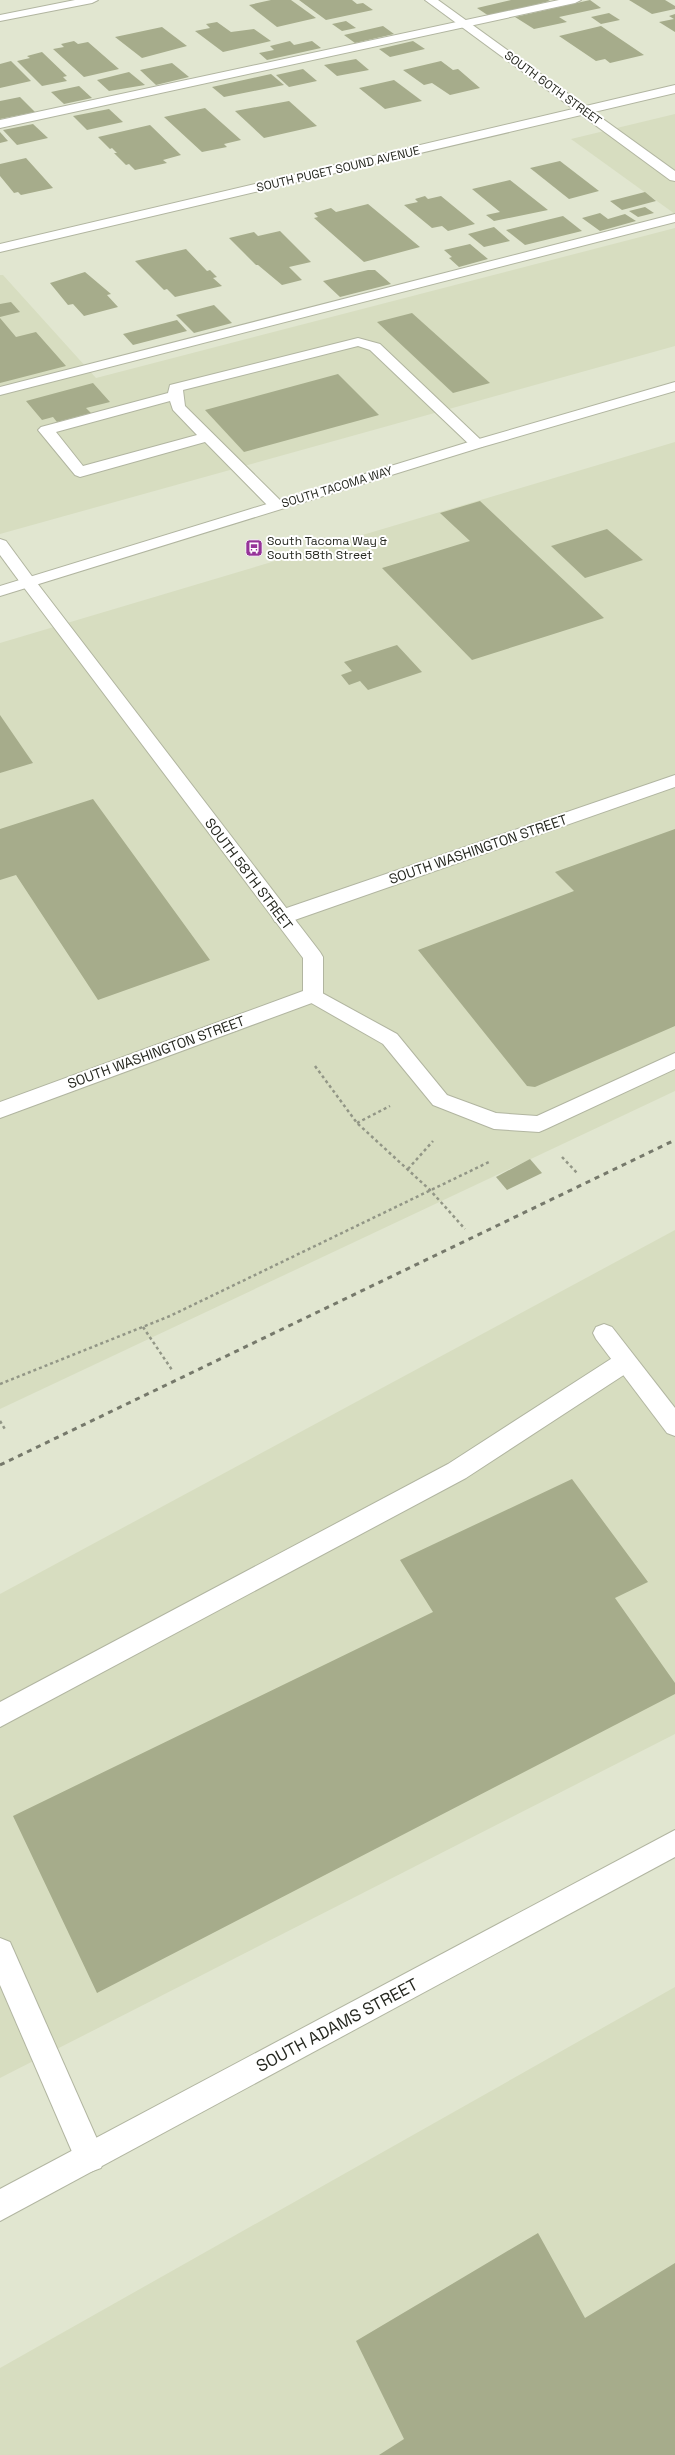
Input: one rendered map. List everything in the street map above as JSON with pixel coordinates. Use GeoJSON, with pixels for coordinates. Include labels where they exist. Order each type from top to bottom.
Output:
{"type":"FeatureCollection","features":[{"type":"Feature","properties":{"kind":"street"},"geometry":{"type":"LineString","coordinates":[[0,18],[92,0]]}},
{"type":"Feature","properties":{"kind":"street","name":"SOUTH 60TH STREET"},"geometry":{"type":"LineString","coordinates":[[431,0],[675,177]]}},
{"type":"Feature","properties":{"kind":"street"},"geometry":{"type":"LineString","coordinates":[[0,124],[575,0]]}},
{"type":"Feature","properties":{"kind":"street","name":"SOUTH PUGET SOUND AVENUE"},"geometry":{"type":"LineString","coordinates":[[0,248],[675,89]]}},
{"type":"Feature","properties":{"kind":"street"},"geometry":{"type":"LineString","coordinates":[[0,391],[675,218]]}},
{"type":"Feature","properties":{"kind":"street"},"geometry":{"type":"LineString","coordinates":[[276,505],[178,407],[175,388],[358,342],[375,347],[477,444]]}},
{"type":"Feature","properties":{"kind":"street","name":"SOUTH TACOMA WAY"},"geometry":{"type":"LineString","coordinates":[[0,591],[276,505],[675,386]]}},
{"type":"Feature","properties":{"kind":"street"},"geometry":{"type":"LineString","coordinates":[[176,395],[46,430],[80,472],[208,437]]}},
{"type":"Feature","properties":{"kind":"street","name":"SOUTH 58TH STREET"},"geometry":{"type":"LineString","coordinates":[[0,544],[313,957],[313,995]]}},
{"type":"Feature","properties":{"kind":"street","name":"SOUTH WASHINGTON STREET"},"geometry":{"type":"LineString","coordinates":[[282,917],[675,780]]}},
{"type":"Feature","properties":{"kind":"street"},"geometry":{"type":"LineString","coordinates":[[313,995],[390,1039],[440,1100],[494,1121],[539,1124],[675,1060]]}},
{"type":"Feature","properties":{"kind":"street","name":"SOUTH WASHINGTON STREET"},"geometry":{"type":"LineString","coordinates":[[0,1110],[313,995]]}},
{"type":"Feature","properties":{"kind":"street"},"geometry":{"type":"LineString","coordinates":[[604,1333],[675,1426]]}},
{"type":"Feature","properties":{"kind":"street"},"geometry":{"type":"LineString","coordinates":[[0,1715],[457,1471],[625,1362]]}},
{"type":"Feature","properties":{"kind":"street","name":"SOUTH ADAMS STREET"},"geometry":{"type":"LineString","coordinates":[[0,2206],[675,1843]]}},
{"type":"Feature","properties":{"kind":"street"},"geometry":{"type":"LineString","coordinates":[[0,1952],[90,2157]]}},
{"type":"Feature","properties":{"kind":"path"},"geometry":{"type":"LineString","coordinates":[[315,1066],[357,1123],[430,1190],[465,1229]]}},
{"type":"Feature","properties":{"kind":"path"},"geometry":{"type":"LineString","coordinates":[[357,1123],[368,1117]]}},
{"type":"Feature","properties":{"kind":"path"},"geometry":{"type":"LineString","coordinates":[[408,1169],[422,1154]]}},
{"type":"Feature","properties":{"kind":"path"},"geometry":{"type":"LineString","coordinates":[[0,1384],[143,1327],[490,1162]]}},
{"type":"Feature","properties":{"kind":"path"},"geometry":{"type":"LineString","coordinates":[[143,1327],[172,1370]]}},
{"type":"Feature","properties":{"kind":"path"},"geometry":{"type":"LineString","coordinates":[[0,1421],[6,1431]]}},
{"type":"Feature","properties":{"kind":"shaded area"},"geometry":{"type":"Polygon","coordinates":[[[675,114],[675,214],[571,139],[675,114]]]}},
{"type":"Feature","properties":{"kind":"shaded area"},"geometry":{"type":"Polygon","coordinates":[[[675,228],[675,346],[0,534],[0,275],[3,275],[96,378],[675,228]]]}},
{"type":"Feature","properties":{"kind":"shaded area"},"geometry":{"type":"Polygon","coordinates":[[[675,442],[675,1091],[0,1409],[0,643],[675,442]]]}},
{"type":"Feature","properties":{"kind":"shaded area"},"geometry":{"type":"Polygon","coordinates":[[[675,1230],[675,1734],[0,2078],[0,1594],[675,1230]]]}},
{"type":"Feature","properties":{"kind":"shaded area"},"geometry":{"type":"Polygon","coordinates":[[[675,1987],[675,2455],[0,2455],[0,2368],[675,1987]]]}},
{"type":"Feature","properties":{"kind":"building"},"geometry":{"type":"Polygon","coordinates":[[[271,0],[291,0],[316,18],[277,27],[249,5],[271,0]]]}},
{"type":"Feature","properties":{"kind":"building"},"geometry":{"type":"Polygon","coordinates":[[[299,0],[352,0],[357,4],[363,3],[373,10],[326,20],[299,0]]]}},
{"type":"Feature","properties":{"kind":"building"},"geometry":{"type":"Polygon","coordinates":[[[511,0],[550,1],[489,16],[477,8],[511,0]]]}},
{"type":"Feature","properties":{"kind":"building"},"geometry":{"type":"Polygon","coordinates":[[[590,0],[601,8],[559,17],[567,22],[534,29],[515,17],[590,0]]]}},
{"type":"Feature","properties":{"kind":"building"},"geometry":{"type":"Polygon","coordinates":[[[629,0],[665,0],[675,6],[675,9],[652,14],[629,0]]]}},
{"type":"Feature","properties":{"kind":"building"},"geometry":{"type":"Polygon","coordinates":[[[609,13],[620,20],[601,24],[591,17],[609,13]]]}},
{"type":"Feature","properties":{"kind":"building"},"geometry":{"type":"Polygon","coordinates":[[[675,14],[675,32],[659,22],[674,19],[669,16],[675,14]]]}},
{"type":"Feature","properties":{"kind":"building"},"geometry":{"type":"Polygon","coordinates":[[[346,21],[356,28],[342,31],[332,24],[346,21]]]}},
{"type":"Feature","properties":{"kind":"building"},"geometry":{"type":"Polygon","coordinates":[[[217,22],[231,32],[254,29],[271,41],[223,52],[195,31],[210,28],[206,24],[217,22]]]}},
{"type":"Feature","properties":{"kind":"building"},"geometry":{"type":"Polygon","coordinates":[[[383,26],[394,34],[355,43],[344,35],[383,26]]]}},
{"type":"Feature","properties":{"kind":"building"},"geometry":{"type":"Polygon","coordinates":[[[601,26],[644,55],[610,63],[605,59],[596,61],[559,36],[601,26]]]}},
{"type":"Feature","properties":{"kind":"building"},"geometry":{"type":"Polygon","coordinates":[[[162,27],[187,46],[142,58],[115,37],[162,27]]]}},
{"type":"Feature","properties":{"kind":"building"},"geometry":{"type":"Polygon","coordinates":[[[74,41],[78,44],[88,42],[119,69],[84,77],[53,49],[64,47],[61,44],[74,41]]]}},
{"type":"Feature","properties":{"kind":"building"},"geometry":{"type":"Polygon","coordinates":[[[290,41],[294,45],[312,41],[321,48],[267,60],[259,53],[274,50],[270,46],[290,41]]]}},
{"type":"Feature","properties":{"kind":"building"},"geometry":{"type":"Polygon","coordinates":[[[413,41],[425,49],[390,57],[379,49],[413,41]]]}},
{"type":"Feature","properties":{"kind":"building"},"geometry":{"type":"Polygon","coordinates":[[[42,52],[67,76],[63,77],[67,81],[42,86],[17,61],[30,58],[27,56],[42,52]]]}},
{"type":"Feature","properties":{"kind":"building"},"geometry":{"type":"Polygon","coordinates":[[[356,59],[369,70],[337,76],[324,65],[356,59]]]}},
{"type":"Feature","properties":{"kind":"building"},"geometry":{"type":"Polygon","coordinates":[[[11,61],[31,81],[0,88],[0,64],[11,61]]]}},
{"type":"Feature","properties":{"kind":"building"},"geometry":{"type":"Polygon","coordinates":[[[441,61],[453,70],[458,69],[480,88],[450,95],[432,83],[424,85],[403,70],[441,61]]]}},
{"type":"Feature","properties":{"kind":"building"},"geometry":{"type":"Polygon","coordinates":[[[172,63],[189,77],[156,85],[140,70],[172,63]]]}},
{"type":"Feature","properties":{"kind":"building"},"geometry":{"type":"Polygon","coordinates":[[[303,69],[317,81],[289,87],[276,75],[303,69]]]}},
{"type":"Feature","properties":{"kind":"building"},"geometry":{"type":"Polygon","coordinates":[[[129,72],[145,85],[109,91],[97,80],[129,72]]]}},
{"type":"Feature","properties":{"kind":"building"},"geometry":{"type":"Polygon","coordinates":[[[271,74],[284,85],[224,97],[212,87],[271,74]]]}},
{"type":"Feature","properties":{"kind":"building"},"geometry":{"type":"Polygon","coordinates":[[[394,80],[422,101],[385,109],[359,88],[394,80]]]}},
{"type":"Feature","properties":{"kind":"building"},"geometry":{"type":"Polygon","coordinates":[[[79,86],[92,98],[64,104],[51,92],[79,86]]]}},
{"type":"Feature","properties":{"kind":"building"},"geometry":{"type":"Polygon","coordinates":[[[20,97],[35,112],[0,119],[0,101],[20,97]]]}},
{"type":"Feature","properties":{"kind":"building"},"geometry":{"type":"Polygon","coordinates":[[[289,101],[317,126],[264,138],[235,111],[289,101]]]}},
{"type":"Feature","properties":{"kind":"building"},"geometry":{"type":"Polygon","coordinates":[[[205,108],[241,140],[224,144],[227,147],[202,152],[164,117],[205,108]]]}},
{"type":"Feature","properties":{"kind":"building"},"geometry":{"type":"Polygon","coordinates":[[[109,109],[123,122],[87,130],[73,116],[109,109]]]}},
{"type":"Feature","properties":{"kind":"building"},"geometry":{"type":"Polygon","coordinates":[[[33,124],[48,138],[17,145],[3,130],[33,124]]]}},
{"type":"Feature","properties":{"kind":"building"},"geometry":{"type":"Polygon","coordinates":[[[150,125],[181,155],[163,160],[167,163],[135,170],[129,164],[126,165],[114,153],[117,153],[112,148],[110,149],[98,137],[150,125]]]}},
{"type":"Feature","properties":{"kind":"building"},"geometry":{"type":"Polygon","coordinates":[[[0,132],[8,141],[0,143],[0,132]]]}},
{"type":"Feature","properties":{"kind":"building"},"geometry":{"type":"Polygon","coordinates":[[[26,158],[53,188],[21,195],[18,192],[14,193],[0,176],[0,164],[26,158]]]}},
{"type":"Feature","properties":{"kind":"building"},"geometry":{"type":"Polygon","coordinates":[[[560,161],[599,191],[569,199],[530,168],[560,161]]]}},
{"type":"Feature","properties":{"kind":"building"},"geometry":{"type":"Polygon","coordinates":[[[510,180],[548,210],[494,221],[486,215],[500,212],[472,189],[510,180]]]}},
{"type":"Feature","properties":{"kind":"building"},"geometry":{"type":"Polygon","coordinates":[[[645,192],[656,201],[622,210],[610,201],[645,192]]]}},
{"type":"Feature","properties":{"kind":"building"},"geometry":{"type":"Polygon","coordinates":[[[425,196],[428,199],[441,196],[475,224],[448,231],[442,226],[432,228],[404,205],[418,202],[415,199],[425,196]]]}},
{"type":"Feature","properties":{"kind":"building"},"geometry":{"type":"Polygon","coordinates":[[[368,204],[420,247],[364,262],[314,218],[318,217],[314,213],[331,208],[336,212],[368,204]]]}},
{"type":"Feature","properties":{"kind":"building"},"geometry":{"type":"Polygon","coordinates":[[[645,207],[654,213],[638,217],[629,211],[645,207]]]}},
{"type":"Feature","properties":{"kind":"building"},"geometry":{"type":"Polygon","coordinates":[[[600,213],[608,219],[625,214],[636,221],[600,231],[582,218],[600,213]]]}},
{"type":"Feature","properties":{"kind":"building"},"geometry":{"type":"Polygon","coordinates":[[[563,216],[582,231],[525,245],[506,230],[563,216]]]}},
{"type":"Feature","properties":{"kind":"building"},"geometry":{"type":"Polygon","coordinates":[[[494,227],[510,241],[484,247],[468,234],[494,227]]]}},
{"type":"Feature","properties":{"kind":"building"},"geometry":{"type":"Polygon","coordinates":[[[280,231],[311,262],[289,267],[302,280],[282,285],[258,265],[256,265],[229,238],[254,232],[258,236],[280,231]]]}},
{"type":"Feature","properties":{"kind":"building"},"geometry":{"type":"Polygon","coordinates":[[[470,244],[488,259],[459,267],[449,258],[452,257],[444,250],[470,244]]]}},
{"type":"Feature","properties":{"kind":"building"},"geometry":{"type":"Polygon","coordinates":[[[186,249],[207,271],[210,270],[217,277],[213,278],[222,286],[175,297],[167,289],[164,290],[135,261],[186,249]]]}},
{"type":"Feature","properties":{"kind":"building"},"geometry":{"type":"Polygon","coordinates":[[[368,270],[375,270],[391,284],[340,297],[323,281],[368,270]]]}},
{"type":"Feature","properties":{"kind":"building"},"geometry":{"type":"Polygon","coordinates":[[[85,272],[111,294],[107,295],[118,307],[84,316],[73,304],[68,305],[50,283],[85,272]]]}},
{"type":"Feature","properties":{"kind":"building"},"geometry":{"type":"Polygon","coordinates":[[[11,302],[20,312],[0,317],[0,304],[11,302]]]}},
{"type":"Feature","properties":{"kind":"building"},"geometry":{"type":"Polygon","coordinates":[[[214,305],[232,323],[194,333],[176,315],[214,305]]]}},
{"type":"Feature","properties":{"kind":"building"},"geometry":{"type":"Polygon","coordinates":[[[412,313],[490,383],[453,393],[377,322],[412,313]]]}},
{"type":"Feature","properties":{"kind":"building"},"geometry":{"type":"Polygon","coordinates":[[[0,318],[16,337],[36,332],[66,366],[0,383],[0,318]]]}},
{"type":"Feature","properties":{"kind":"building"},"geometry":{"type":"Polygon","coordinates":[[[177,320],[187,331],[133,345],[123,334],[177,320]]]}},
{"type":"Feature","properties":{"kind":"building"},"geometry":{"type":"Polygon","coordinates":[[[338,374],[379,415],[244,452],[205,410],[338,374]]]}},
{"type":"Feature","properties":{"kind":"building"},"geometry":{"type":"Polygon","coordinates":[[[93,383],[110,402],[86,408],[91,413],[57,422],[53,417],[42,420],[26,401],[93,383]]]}},
{"type":"Feature","properties":{"kind":"building"},"geometry":{"type":"Polygon","coordinates":[[[480,501],[604,618],[472,660],[382,568],[470,541],[440,513],[480,501]]]}},
{"type":"Feature","properties":{"kind":"building"},"geometry":{"type":"Polygon","coordinates":[[[607,529],[643,560],[585,578],[551,546],[607,529]]]}},
{"type":"Feature","properties":{"kind":"building"},"geometry":{"type":"Polygon","coordinates":[[[397,645],[422,672],[368,690],[360,681],[349,685],[341,675],[352,671],[344,662],[397,645]]]}},
{"type":"Feature","properties":{"kind":"building"},"geometry":{"type":"Polygon","coordinates":[[[0,715],[33,763],[0,773],[0,715]]]}},
{"type":"Feature","properties":{"kind":"building"},"geometry":{"type":"Polygon","coordinates":[[[93,799],[210,960],[98,1000],[16,875],[0,880],[0,829],[93,799]]]}},
{"type":"Feature","properties":{"kind":"building"},"geometry":{"type":"Polygon","coordinates":[[[675,829],[675,1026],[535,1087],[527,1086],[418,950],[574,891],[555,872],[675,829]]]}},
{"type":"Feature","properties":{"kind":"building"},"geometry":{"type":"Polygon","coordinates":[[[530,1159],[542,1173],[507,1190],[496,1177],[530,1159]]]}},
{"type":"Feature","properties":{"kind":"building"},"geometry":{"type":"Polygon","coordinates":[[[572,1479],[648,1582],[615,1598],[675,1683],[675,1694],[97,1993],[13,1816],[433,1612],[400,1560],[572,1479]]]}},
{"type":"Feature","properties":{"kind":"building"},"geometry":{"type":"Polygon","coordinates":[[[538,2233],[585,2318],[675,2263],[675,2455],[379,2455],[404,2439],[356,2341],[538,2233]]]}},
{"type":"Feature","properties":{"kind":"railway"},"geometry":{"type":"LineString","coordinates":[[0,1465],[675,1140]]}},
{"type":"Feature","properties":{"kind":"place","name":"South Tacoma Way & South 58th Street"},"geometry":{"type":"Point","coordinates":[254,548]}}]}
